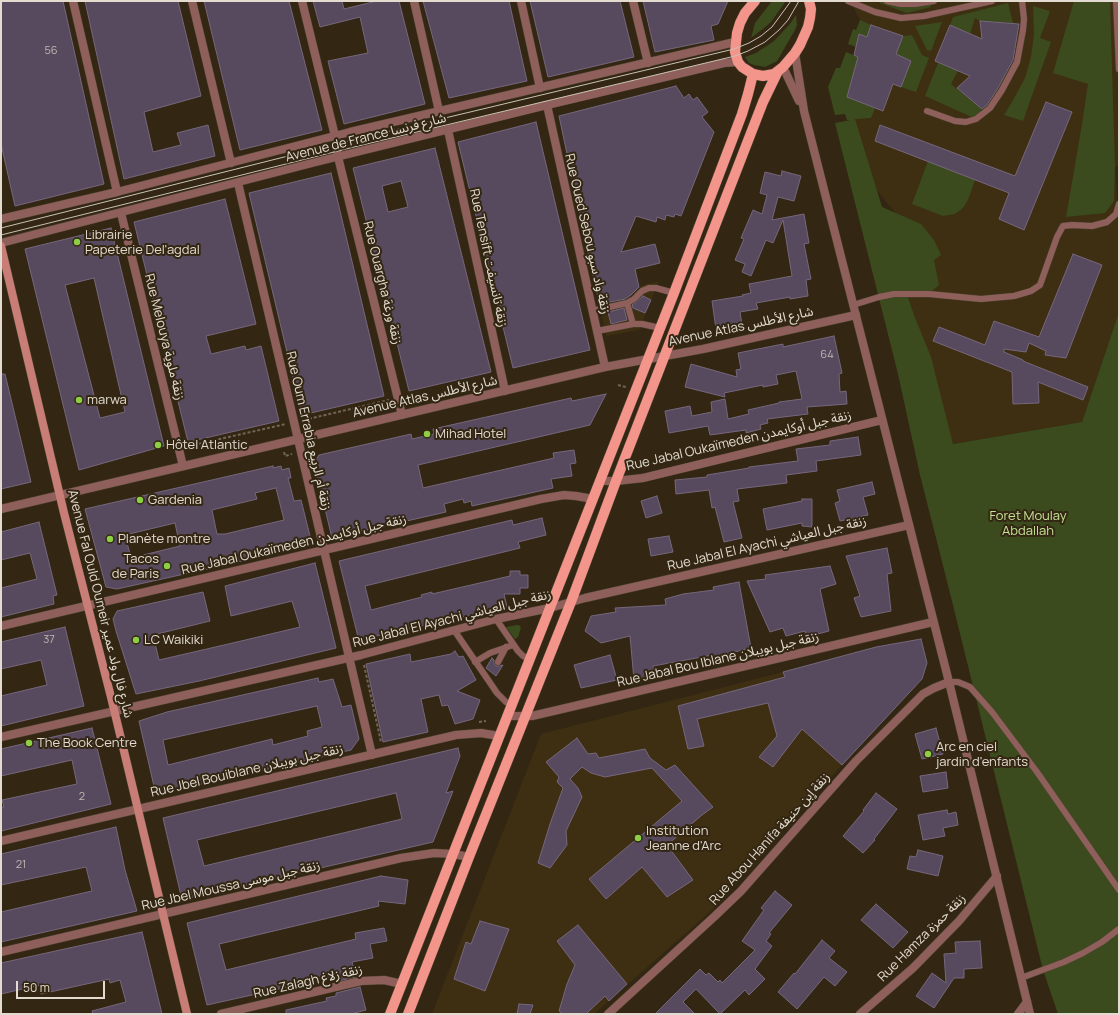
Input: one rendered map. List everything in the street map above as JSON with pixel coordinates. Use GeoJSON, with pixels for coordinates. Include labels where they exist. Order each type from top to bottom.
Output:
{"type":"FeatureCollection","features":[{"type":"Feature","properties":{"kind":"main road"},"geometry":{"type":"LineString","coordinates":[[755,1],[745,13],[740,23],[735,42],[735,52],[738,62],[752,74],[763,76],[781,69]]}},
{"type":"Feature","properties":{"kind":"main road"},"geometry":{"type":"LineString","coordinates":[[408,1014],[571,602],[664,356],[763,102],[781,69],[795,53],[802,41],[808,27],[812,4]]}},
{"type":"Feature","properties":{"kind":"main road"},"geometry":{"type":"LineString","coordinates":[[390,1014],[674,293],[744,109],[752,74]]}},
{"type":"Feature","properties":{"kind":"main road","name":"Avenue Fal Ould Oumeir شارع فال ولد عمير"},"geometry":{"type":"LineString","coordinates":[[1,244],[60,495],[188,1014]]}},
{"type":"Feature","properties":{"kind":"main road"},"geometry":{"type":"LineString","coordinates":[[409,966],[424,971]]}},
{"type":"Feature","properties":{"kind":"street"},"geometry":{"type":"LineString","coordinates":[[73,1],[117,192]]}},
{"type":"Feature","properties":{"kind":"street"},"geometry":{"type":"LineString","coordinates":[[192,1],[231,163]]}},
{"type":"Feature","properties":{"kind":"street"},"geometry":{"type":"LineString","coordinates":[[302,1],[335,136]]}},
{"type":"Feature","properties":{"kind":"street"},"geometry":{"type":"LineString","coordinates":[[414,1],[439,111]]}},
{"type":"Feature","properties":{"kind":"street"},"geometry":{"type":"LineString","coordinates":[[522,1],[540,88]]}},
{"type":"Feature","properties":{"kind":"street"},"geometry":{"type":"LineString","coordinates":[[633,1],[648,63]]}},
{"type":"Feature","properties":{"kind":"street","name":"Avenue de France شارع فرنسا"},"geometry":{"type":"LineString","coordinates":[[1,219],[117,192],[335,136],[735,42]]}},
{"type":"Feature","properties":{"kind":"street"},"geometry":{"type":"LineString","coordinates":[[795,53],[804,111],[949,682],[1030,1014]]}},
{"type":"Feature","properties":{"kind":"street","name":"Avenue de France شارع فرنسا"},"geometry":{"type":"LineString","coordinates":[[1,244],[338,157],[724,63],[738,62]]}},
{"type":"Feature","properties":{"kind":"street"},"geometry":{"type":"LineString","coordinates":[[781,69],[804,111]]}},
{"type":"Feature","properties":{"kind":"street","name":"Rue Oued Sebou زنقة واد سبو"},"geometry":{"type":"LineString","coordinates":[[546,106],[605,367]]}},
{"type":"Feature","properties":{"kind":"street","name":"Rue Tensift زنقة تانسيفت"},"geometry":{"type":"LineString","coordinates":[[448,130],[505,391]]}},
{"type":"Feature","properties":{"kind":"street","name":"Rue Ouargha زنقة ورغة"},"geometry":{"type":"LineString","coordinates":[[335,136],[338,157],[402,415]]}},
{"type":"Feature","properties":{"kind":"street","name":"Rue Oum Errabia زنقة أم الربيع"},"geometry":{"type":"LineString","coordinates":[[238,183],[372,755]]}},
{"type":"Feature","properties":{"kind":"street","name":"Rue Melouya زنقة ملوية"},"geometry":{"type":"LineString","coordinates":[[121,212],[183,466]]}},
{"type":"Feature","properties":{"kind":"street","name":"Avenue Atlas شارع الأطلس"},"geometry":{"type":"LineString","coordinates":[[1,509],[605,367],[703,349],[856,315]]}},
{"type":"Feature","properties":{"kind":"street","name":"Rue Jabal Oukaïmeden زنقة جبل أوكايمدن"},"geometry":{"type":"LineString","coordinates":[[600,481],[643,478],[882,420]]}},
{"type":"Feature","properties":{"kind":"street","name":"Rue Jabal Oukaïmeden زنقة جبل أوكايمدن"},"geometry":{"type":"LineString","coordinates":[[1,626],[553,496],[576,496],[593,499]]}},
{"type":"Feature","properties":{"kind":"street","name":"Rue Jabal El Ayachi زنقة جبل العياشي"},"geometry":{"type":"LineString","coordinates":[[1,737],[114,710],[361,655],[496,619],[550,608],[909,525]]}},
{"type":"Feature","properties":{"kind":"street","name":"Rue Jabal Bou Iblane زنقة جبل بويبلان"},"geometry":{"type":"LineString","coordinates":[[508,716],[525,717],[933,622]]}},
{"type":"Feature","properties":{"kind":"street","name":"Rue Abou Hanifa زنقة اٍبن حنيفة"},"geometry":{"type":"LineString","coordinates":[[608,1014],[725,906],[856,761],[923,694],[949,682]]}},
{"type":"Feature","properties":{"kind":"street","name":"Rue Jbel Bouiblane زنقة جبل بويبلان"},"geometry":{"type":"LineString","coordinates":[[1,840],[464,733],[481,733],[499,736]]}},
{"type":"Feature","properties":{"kind":"street","name":"Rue Jbel Moussa زنقة جبل موسى"},"geometry":{"type":"LineString","coordinates":[[1,952],[401,858],[425,854],[453,854],[469,857]]}},
{"type":"Feature","properties":{"kind":"street","name":"Rue Hamza زنقة حمزة"},"geometry":{"type":"LineString","coordinates":[[860,1014],[912,968],[949,931],[997,876]]}},
{"type":"Feature","properties":{"kind":"street","name":"Rue Zalagh زنقة زلاغ"},"geometry":{"type":"LineString","coordinates":[[221,1014],[361,981],[384,980],[402,984]]}},
{"type":"Feature","properties":{"kind":"street"},"geometry":{"type":"LineString","coordinates":[[1018,1014],[1027,1002]]}},
{"type":"Feature","properties":{"kind":"lane"},"geometry":{"type":"LineString","coordinates":[[848,1],[875,12],[901,18],[924,16],[992,1]]}},
{"type":"Feature","properties":{"kind":"lane"},"geometry":{"type":"LineString","coordinates":[[887,1],[908,4],[934,1]]}},
{"type":"Feature","properties":{"kind":"lane"},"geometry":{"type":"LineString","coordinates":[[927,111],[955,121],[966,122],[976,119],[990,108],[1002,90],[1017,62],[1024,19],[1022,1]]}},
{"type":"Feature","properties":{"kind":"lane"},"geometry":{"type":"LineString","coordinates":[[1116,1],[1119,69]]}},
{"type":"Feature","properties":{"kind":"lane"},"geometry":{"type":"LineString","coordinates":[[853,305],[894,294],[929,294],[980,299],[1014,296],[1032,291],[1040,285],[1057,236],[1063,226],[1072,224],[1092,226],[1107,222],[1116,214],[1119,204]]}},
{"type":"Feature","properties":{"kind":"lane"},"geometry":{"type":"LineString","coordinates":[[592,311],[627,303],[634,300],[648,288],[656,288],[674,293]]}},
{"type":"Feature","properties":{"kind":"lane"},"geometry":{"type":"LineString","coordinates":[[627,303],[633,324]]}},
{"type":"Feature","properties":{"kind":"lane"},"geometry":{"type":"LineString","coordinates":[[597,331],[633,324],[642,324],[660,328]]}},
{"type":"Feature","properties":{"kind":"lane"},"geometry":{"type":"LineString","coordinates":[[496,619],[513,645],[521,654],[530,659]]}},
{"type":"Feature","properties":{"kind":"lane"},"geometry":{"type":"LineString","coordinates":[[454,630],[486,679],[501,698],[512,705]]}},
{"type":"Feature","properties":{"kind":"lane"},"geometry":{"type":"LineString","coordinates":[[475,662],[490,653],[513,645]]}},
{"type":"Feature","properties":{"kind":"lane"},"geometry":{"type":"LineString","coordinates":[[498,662],[506,647]]}},
{"type":"Feature","properties":{"kind":"lane"},"geometry":{"type":"LineString","coordinates":[[486,679],[490,673]]}},
{"type":"Feature","properties":{"kind":"lane"},"geometry":{"type":"LineString","coordinates":[[949,682],[958,682],[970,687],[992,712],[1037,772],[1119,890]]}},
{"type":"Feature","properties":{"kind":"lane"},"geometry":{"type":"LineString","coordinates":[[1021,978],[1064,962],[1083,953],[1119,929]]}},
{"type":"Feature","properties":{"kind":"path"},"geometry":{"type":"LineString","coordinates":[[361,655],[382,745]]}},
{"type":"Feature","properties":{"kind":"path"},"geometry":{"type":"LineString","coordinates":[[478,723],[486,721]]}},
{"type":"Feature","properties":{"kind":"shaded area"},"geometry":{"type":"Polygon","coordinates":[[[850,1],[1119,1],[1119,166],[1115,167],[1119,227],[1119,312],[1082,422],[953,444],[902,276],[921,224],[896,214],[876,189],[847,120],[847,97],[860,20],[850,1]]]}},
{"type":"Feature","properties":{"kind":"shaded area"},"geometry":{"type":"Polygon","coordinates":[[[659,281],[639,330],[606,336],[599,299],[606,297],[609,305],[619,302],[619,300],[634,296],[633,291],[640,289],[639,286],[659,281]]]}},
{"type":"Feature","properties":{"kind":"shaded area","name":"Institution Jeanne d'Arc"},"geometry":{"type":"Polygon","coordinates":[[[783,672],[794,722],[842,765],[711,911],[594,1014],[432,1014],[541,734],[783,672]]]}},
{"type":"Feature","properties":{"kind":"green space"},"geometry":{"type":"Polygon","coordinates":[[[772,1],[786,1],[771,22],[751,38],[755,23],[772,1]]]}},
{"type":"Feature","properties":{"kind":"green space"},"geometry":{"type":"Polygon","coordinates":[[[880,1],[931,1],[931,7],[907,13],[880,3],[880,1]]]}},
{"type":"Feature","properties":{"kind":"green space"},"geometry":{"type":"Polygon","coordinates":[[[1074,1],[1110,1],[1115,167],[1114,201],[1105,213],[1066,217],[1088,84],[1053,73],[1074,1]]]}},
{"type":"Feature","properties":{"kind":"green space"},"geometry":{"type":"Polygon","coordinates":[[[1008,3],[1013,23],[980,21],[975,18],[970,34],[950,25],[953,17],[1008,3]]]}},
{"type":"Feature","properties":{"kind":"green space"},"geometry":{"type":"Polygon","coordinates":[[[1033,6],[1050,11],[1040,38],[1051,42],[1023,121],[1004,115],[1025,78],[1031,57],[1034,35],[1033,6]]]}},
{"type":"Feature","properties":{"kind":"green space"},"geometry":{"type":"Polygon","coordinates":[[[796,15],[797,25],[795,30],[777,61],[765,67],[749,63],[745,57],[756,53],[774,41],[790,24],[796,15]]]}},
{"type":"Feature","properties":{"kind":"green space"},"geometry":{"type":"Polygon","coordinates":[[[860,20],[871,25],[867,37],[859,34],[856,47],[848,44],[853,29],[856,30],[860,20]]]}},
{"type":"Feature","properties":{"kind":"green space"},"geometry":{"type":"Polygon","coordinates":[[[942,22],[931,51],[927,50],[915,26],[942,22]]]}},
{"type":"Feature","properties":{"kind":"green space"},"geometry":{"type":"Polygon","coordinates":[[[912,35],[922,55],[929,58],[916,92],[901,87],[911,61],[896,54],[903,36],[912,35]]]}},
{"type":"Feature","properties":{"kind":"green space","name":"Foret Moulay Abdallah"},"geometry":{"type":"Polygon","coordinates":[[[846,52],[858,57],[847,97],[875,108],[871,118],[855,119],[882,207],[921,224],[934,240],[941,255],[934,260],[939,285],[932,291],[908,297],[931,357],[953,444],[1082,422],[1119,312],[1119,1014],[1058,1014],[1043,970],[920,475],[898,374],[835,123],[851,120],[847,120],[845,114],[835,115],[828,87],[836,68],[840,68],[846,52]]]}},
{"type":"Feature","properties":{"kind":"green space"},"geometry":{"type":"Polygon","coordinates":[[[938,63],[958,71],[951,84],[982,109],[974,118],[925,96],[938,63]]]}},
{"type":"Feature","properties":{"kind":"green space"},"geometry":{"type":"Polygon","coordinates":[[[928,161],[975,180],[968,200],[963,208],[955,214],[943,216],[912,204],[928,161]]]}},
{"type":"Feature","properties":{"kind":"green space"},"geometry":{"type":"Polygon","coordinates":[[[517,625],[521,628],[518,637],[515,639],[506,627],[517,625]]]}},
{"type":"Feature","properties":{"kind":"building"},"geometry":{"type":"Polygon","coordinates":[[[1,1],[63,1],[104,184],[15,206],[1,144],[1,1]]]}},
{"type":"Feature","properties":{"kind":"building"},"geometry":{"type":"Polygon","coordinates":[[[85,1],[178,1],[201,96],[144,112],[153,152],[181,145],[177,133],[208,125],[215,156],[124,179],[85,1]]]}},
{"type":"Feature","properties":{"kind":"building"},"geometry":{"type":"Polygon","coordinates":[[[204,1],[289,1],[322,130],[240,150],[204,1]]]}},
{"type":"Feature","properties":{"kind":"building"},"geometry":{"type":"Polygon","coordinates":[[[313,1],[342,1],[344,9],[377,1],[399,1],[425,104],[344,124],[328,61],[368,53],[360,17],[320,27],[313,1]]]}},
{"type":"Feature","properties":{"kind":"building"},"geometry":{"type":"Polygon","coordinates":[[[423,1],[509,1],[527,81],[449,98],[423,1]]]}},
{"type":"Feature","properties":{"kind":"building"},"geometry":{"type":"Polygon","coordinates":[[[530,1],[620,1],[634,57],[548,77],[530,1]]]}},
{"type":"Feature","properties":{"kind":"building"},"geometry":{"type":"Polygon","coordinates":[[[643,1],[728,1],[718,24],[711,26],[714,40],[655,52],[643,1]]]}},
{"type":"Feature","properties":{"kind":"building"},"geometry":{"type":"Polygon","coordinates":[[[980,21],[1019,24],[1013,60],[998,88],[987,105],[982,109],[957,88],[970,76],[935,61],[950,25],[982,39],[980,21]]]}},
{"type":"Feature","properties":{"kind":"building"},"geometry":{"type":"Polygon","coordinates":[[[871,25],[903,36],[896,54],[911,61],[901,87],[893,84],[883,111],[847,97],[858,57],[854,55],[859,34],[867,37],[871,25]]]}},
{"type":"Feature","properties":{"kind":"building"},"geometry":{"type":"Polygon","coordinates":[[[676,86],[684,98],[689,94],[693,100],[697,97],[708,112],[702,117],[714,132],[681,216],[675,214],[674,217],[666,215],[665,220],[657,217],[656,222],[636,216],[621,252],[655,244],[660,263],[635,269],[639,287],[625,299],[605,303],[604,298],[599,299],[596,290],[559,116],[676,86]]]}},
{"type":"Feature","properties":{"kind":"building"},"geometry":{"type":"Polygon","coordinates":[[[1046,102],[1072,112],[1024,230],[999,219],[1009,193],[875,141],[880,125],[1015,176],[1046,102]]]}},
{"type":"Feature","properties":{"kind":"building"},"geometry":{"type":"Polygon","coordinates":[[[536,122],[590,350],[513,368],[458,142],[536,122]]]}},
{"type":"Feature","properties":{"kind":"building"},"geometry":{"type":"Polygon","coordinates":[[[435,148],[491,372],[409,391],[353,168],[435,148]],[[401,181],[382,186],[388,212],[408,207],[401,181]]]}},
{"type":"Feature","properties":{"kind":"building"},"geometry":{"type":"Polygon","coordinates":[[[782,171],[801,176],[794,201],[778,197],[772,220],[804,214],[809,243],[804,244],[811,279],[806,280],[808,296],[790,299],[790,297],[756,303],[758,309],[740,312],[742,325],[716,329],[712,301],[743,296],[742,295],[751,293],[749,284],[792,276],[783,220],[773,243],[766,240],[751,276],[742,272],[745,264],[735,260],[744,239],[741,238],[753,210],[762,214],[767,195],[760,193],[765,172],[781,176],[782,171]]]}},
{"type":"Feature","properties":{"kind":"building"},"geometry":{"type":"Polygon","coordinates":[[[331,173],[384,396],[302,415],[249,193],[331,173]]]}},
{"type":"Feature","properties":{"kind":"building"},"geometry":{"type":"Polygon","coordinates":[[[225,199],[256,324],[206,336],[211,354],[245,346],[246,350],[261,346],[279,421],[188,442],[134,222],[225,199]]]}},
{"type":"Feature","properties":{"kind":"building"},"geometry":{"type":"Polygon","coordinates":[[[111,228],[164,446],[79,470],[25,249],[111,228]],[[94,278],[65,285],[100,418],[125,412],[94,278]]]}},
{"type":"Feature","properties":{"kind":"building"},"geometry":{"type":"Polygon","coordinates":[[[1073,254],[1102,265],[1066,358],[1045,355],[1046,351],[1029,343],[1026,352],[1004,349],[1004,352],[1088,387],[1083,400],[1038,382],[1039,403],[1013,404],[1012,372],[933,341],[939,327],[985,345],[994,321],[1039,337],[1073,254]]]}},
{"type":"Feature","properties":{"kind":"building"},"geometry":{"type":"Polygon","coordinates":[[[643,296],[651,300],[645,313],[633,308],[632,305],[643,296]]]}},
{"type":"Feature","properties":{"kind":"building"},"geometry":{"type":"Polygon","coordinates":[[[624,308],[627,320],[611,324],[608,312],[624,308]]]}},
{"type":"Feature","properties":{"kind":"building"},"geometry":{"type":"Polygon","coordinates":[[[834,336],[842,373],[839,374],[840,392],[846,391],[847,404],[807,407],[808,414],[767,419],[768,423],[760,425],[761,429],[746,433],[746,430],[710,435],[708,426],[669,433],[665,411],[690,406],[692,416],[712,412],[711,402],[725,399],[728,419],[749,414],[748,410],[779,402],[802,399],[796,371],[776,375],[778,384],[763,387],[763,385],[724,393],[725,397],[685,387],[691,364],[737,377],[736,370],[741,369],[738,353],[783,344],[783,347],[834,336]]]}},
{"type":"Feature","properties":{"kind":"building"},"geometry":{"type":"Polygon","coordinates":[[[1,374],[5,374],[31,482],[1,489],[1,374]]]}},
{"type":"Feature","properties":{"kind":"building"},"geometry":{"type":"Polygon","coordinates":[[[606,394],[590,425],[418,465],[423,488],[554,458],[553,453],[574,450],[576,463],[570,464],[572,476],[551,479],[553,488],[472,506],[471,501],[464,503],[463,499],[444,504],[446,512],[332,538],[314,463],[319,455],[411,434],[412,439],[434,434],[433,429],[571,398],[572,401],[606,394]]]}},
{"type":"Feature","properties":{"kind":"building"},"geometry":{"type":"Polygon","coordinates":[[[858,437],[861,455],[816,461],[817,471],[786,475],[787,483],[737,489],[739,501],[733,502],[742,538],[724,542],[715,507],[712,508],[709,490],[676,494],[675,480],[707,477],[707,475],[749,467],[798,461],[796,449],[830,445],[830,441],[858,437]]]}},
{"type":"Feature","properties":{"kind":"building"},"geometry":{"type":"Polygon","coordinates":[[[273,466],[273,468],[281,466],[282,470],[289,468],[291,478],[288,478],[294,501],[301,500],[312,544],[117,589],[106,587],[85,509],[273,466]],[[276,488],[255,493],[257,499],[212,510],[217,534],[225,534],[284,520],[276,488]],[[175,523],[125,535],[131,558],[180,546],[175,523]]]}},
{"type":"Feature","properties":{"kind":"building"},"geometry":{"type":"Polygon","coordinates":[[[872,482],[875,494],[863,497],[868,515],[840,521],[835,503],[840,501],[837,490],[872,482]]]}},
{"type":"Feature","properties":{"kind":"building"},"geometry":{"type":"Polygon","coordinates":[[[657,496],[662,513],[646,518],[641,501],[657,496]]]}},
{"type":"Feature","properties":{"kind":"building"},"geometry":{"type":"Polygon","coordinates":[[[802,499],[812,499],[812,527],[802,526],[802,523],[767,530],[763,509],[802,501],[802,499]]]}},
{"type":"Feature","properties":{"kind":"building"},"geometry":{"type":"Polygon","coordinates":[[[542,518],[546,535],[518,542],[520,548],[365,586],[371,610],[422,597],[421,595],[432,592],[432,594],[510,576],[510,571],[520,571],[520,575],[528,575],[528,588],[520,588],[520,594],[504,594],[507,607],[363,639],[358,637],[339,561],[512,520],[513,525],[542,518]]]}},
{"type":"Feature","properties":{"kind":"building"},"geometry":{"type":"Polygon","coordinates":[[[39,522],[57,595],[53,596],[54,604],[1,617],[1,588],[37,579],[30,553],[1,560],[1,532],[39,522]]]}},
{"type":"Feature","properties":{"kind":"building"},"geometry":{"type":"Polygon","coordinates":[[[669,536],[673,552],[651,556],[648,539],[669,536]]]}},
{"type":"Feature","properties":{"kind":"building"},"geometry":{"type":"Polygon","coordinates":[[[887,548],[892,573],[887,574],[891,611],[861,617],[854,598],[860,596],[846,556],[887,548]]]}},
{"type":"Feature","properties":{"kind":"building"},"geometry":{"type":"Polygon","coordinates":[[[315,563],[336,648],[199,681],[136,694],[113,619],[117,611],[203,592],[210,621],[153,635],[159,660],[300,627],[292,601],[231,616],[225,586],[315,563]]]}},
{"type":"Feature","properties":{"kind":"building"},"geometry":{"type":"Polygon","coordinates":[[[830,566],[836,584],[820,589],[829,631],[806,637],[805,631],[786,636],[783,628],[770,632],[747,581],[766,579],[765,575],[830,566]]]}},
{"type":"Feature","properties":{"kind":"building"},"geometry":{"type":"Polygon","coordinates":[[[739,582],[751,648],[714,657],[713,655],[653,666],[655,676],[634,680],[630,636],[601,643],[585,631],[591,616],[616,612],[615,608],[666,605],[665,599],[683,594],[714,590],[713,587],[739,582]]]}},
{"type":"Feature","properties":{"kind":"building"},"geometry":{"type":"Polygon","coordinates":[[[65,627],[84,706],[1,726],[1,696],[47,685],[41,660],[1,669],[1,642],[65,627]]]}},
{"type":"Feature","properties":{"kind":"building"},"geometry":{"type":"Polygon","coordinates":[[[921,639],[927,663],[922,679],[842,765],[802,729],[773,767],[759,757],[777,736],[768,703],[697,719],[704,746],[688,749],[678,706],[785,677],[783,672],[876,647],[921,639]]]}},
{"type":"Feature","properties":{"kind":"building"},"geometry":{"type":"Polygon","coordinates":[[[455,651],[459,657],[463,656],[476,680],[457,691],[480,700],[473,719],[455,724],[448,705],[442,706],[439,695],[421,699],[428,732],[383,742],[366,664],[410,654],[411,662],[451,654],[455,651]]]}},
{"type":"Feature","properties":{"kind":"building"},"geometry":{"type":"Polygon","coordinates":[[[610,655],[617,680],[581,688],[574,665],[610,655]]]}},
{"type":"Feature","properties":{"kind":"building"},"geometry":{"type":"Polygon","coordinates":[[[492,658],[496,666],[503,665],[496,676],[486,668],[492,658]]]}},
{"type":"Feature","properties":{"kind":"building"},"geometry":{"type":"Polygon","coordinates":[[[318,678],[319,682],[333,679],[342,707],[351,705],[359,739],[351,750],[156,795],[139,721],[167,712],[318,678]],[[317,706],[163,740],[168,765],[272,739],[273,745],[308,736],[307,731],[322,727],[317,706]]]}},
{"type":"Feature","properties":{"kind":"building"},"geometry":{"type":"Polygon","coordinates":[[[92,728],[111,804],[1,831],[1,807],[4,807],[2,800],[77,784],[72,760],[1,776],[1,749],[92,728]]]}},
{"type":"Feature","properties":{"kind":"building"},"geometry":{"type":"Polygon","coordinates":[[[936,728],[943,754],[922,759],[915,734],[936,728]]]}},
{"type":"Feature","properties":{"kind":"building"},"geometry":{"type":"Polygon","coordinates":[[[577,738],[588,754],[596,753],[599,758],[645,749],[650,758],[666,770],[675,765],[713,807],[667,845],[693,880],[667,897],[642,867],[606,899],[589,879],[682,801],[652,768],[605,777],[591,773],[582,767],[570,779],[578,788],[582,797],[566,831],[567,845],[550,868],[538,863],[563,788],[557,782],[559,777],[546,762],[577,738]]]}},
{"type":"Feature","properties":{"kind":"building"},"geometry":{"type":"Polygon","coordinates":[[[458,748],[460,756],[446,793],[453,791],[433,842],[182,900],[163,818],[458,748]],[[396,793],[197,840],[204,866],[402,819],[396,793]]]}},
{"type":"Feature","properties":{"kind":"building"},"geometry":{"type":"Polygon","coordinates":[[[946,772],[948,788],[923,792],[920,776],[946,772]]]}},
{"type":"Feature","properties":{"kind":"building"},"geometry":{"type":"Polygon","coordinates":[[[876,793],[897,809],[874,839],[875,840],[863,853],[843,836],[864,811],[863,810],[876,793]]]}},
{"type":"Feature","properties":{"kind":"building"},"geometry":{"type":"Polygon","coordinates":[[[947,810],[948,814],[956,812],[958,825],[943,828],[945,836],[923,840],[918,815],[947,810]]]}},
{"type":"Feature","properties":{"kind":"building"},"geometry":{"type":"Polygon","coordinates":[[[116,827],[125,870],[137,911],[1,942],[1,912],[92,891],[86,867],[1,885],[1,854],[116,827]]]}},
{"type":"Feature","properties":{"kind":"building"},"geometry":{"type":"Polygon","coordinates":[[[918,850],[943,856],[938,876],[907,869],[910,856],[916,857],[918,850]]]}},
{"type":"Feature","properties":{"kind":"building"},"geometry":{"type":"Polygon","coordinates":[[[381,876],[408,880],[405,904],[378,901],[379,906],[219,944],[226,970],[356,939],[355,933],[384,928],[387,941],[370,944],[373,958],[352,962],[356,977],[334,982],[333,977],[207,1005],[187,923],[381,876]]]}},
{"type":"Feature","properties":{"kind":"building"},"geometry":{"type":"Polygon","coordinates":[[[775,891],[792,905],[769,933],[771,934],[766,941],[772,946],[755,969],[765,979],[749,995],[745,990],[720,1014],[696,989],[683,1002],[695,1014],[655,1014],[700,969],[706,975],[709,973],[718,982],[720,980],[722,983],[755,950],[742,941],[764,910],[761,908],[775,891]]]}},
{"type":"Feature","properties":{"kind":"building"},"geometry":{"type":"Polygon","coordinates":[[[876,904],[908,932],[893,948],[861,920],[876,904]]]}},
{"type":"Feature","properties":{"kind":"building"},"geometry":{"type":"Polygon","coordinates":[[[480,921],[509,929],[485,991],[454,979],[466,942],[471,944],[480,921]]]}},
{"type":"Feature","properties":{"kind":"building"},"geometry":{"type":"Polygon","coordinates":[[[578,925],[627,984],[609,1001],[605,996],[586,1014],[563,1014],[559,1011],[567,984],[575,965],[557,941],[578,925]]]}},
{"type":"Feature","properties":{"kind":"building"},"geometry":{"type":"Polygon","coordinates":[[[142,932],[162,1014],[93,1014],[92,1011],[126,1002],[120,980],[110,983],[109,979],[41,994],[40,985],[1,994],[1,963],[142,932]]]}},
{"type":"Feature","properties":{"kind":"building"},"geometry":{"type":"Polygon","coordinates":[[[822,940],[835,951],[829,958],[847,972],[835,986],[824,977],[797,1009],[778,992],[794,973],[795,974],[822,940]]]}},
{"type":"Feature","properties":{"kind":"building"},"geometry":{"type":"Polygon","coordinates":[[[980,941],[982,968],[964,969],[964,978],[954,978],[934,1008],[916,996],[932,973],[946,983],[944,954],[956,953],[955,942],[980,941]]]}},
{"type":"Feature","properties":{"kind":"building"},"geometry":{"type":"Polygon","coordinates":[[[360,987],[366,1010],[351,1014],[286,1014],[286,1010],[327,1001],[326,998],[336,996],[336,993],[360,987]]]}},
{"type":"Feature","properties":{"kind":"building"},"geometry":{"type":"Polygon","coordinates":[[[519,1004],[533,1005],[530,1014],[517,1014],[519,1004]]]}},
{"type":"Feature","properties":{"kind":"tram line"},"geometry":{"type":"LineString","coordinates":[[1,228],[336,144],[734,49],[749,43],[772,27],[791,1]]}},
{"type":"Feature","properties":{"kind":"tram line"},"geometry":{"type":"LineString","coordinates":[[1,235],[354,147],[735,56],[765,42],[779,30],[788,20],[799,1]]}},
{"type":"Feature","properties":{"kind":"place","name":"Librairie Papeterie Del'agdal"},"geometry":{"type":"Point","coordinates":[77,242]}},
{"type":"Feature","properties":{"kind":"place","name":"marwa"},"geometry":{"type":"Point","coordinates":[79,400]}},
{"type":"Feature","properties":{"kind":"place","name":"Mihad Hotel"},"geometry":{"type":"Point","coordinates":[427,434]}},
{"type":"Feature","properties":{"kind":"place","name":"Hôtel Atlantic"},"geometry":{"type":"Point","coordinates":[158,445]}},
{"type":"Feature","properties":{"kind":"place","name":"Gardenia"},"geometry":{"type":"Point","coordinates":[140,500]}},
{"type":"Feature","properties":{"kind":"place","name":"Planète montre"},"geometry":{"type":"Point","coordinates":[110,539]}},
{"type":"Feature","properties":{"kind":"place","name":"Tacos de Paris"},"geometry":{"type":"Point","coordinates":[167,566]}},
{"type":"Feature","properties":{"kind":"place","name":"LC Waikiki"},"geometry":{"type":"Point","coordinates":[136,640]}},
{"type":"Feature","properties":{"kind":"place","name":"The Book Centre"},"geometry":{"type":"Point","coordinates":[29,743]}},
{"type":"Feature","properties":{"kind":"place","name":"Arc en ciel jardin d'enfants"},"geometry":{"type":"Point","coordinates":[928,754]}},
{"type":"Feature","properties":{"kind":"place","name":"Institution Jeanne d'Arc"},"geometry":{"type":"Point","coordinates":[638,838]}}]}
